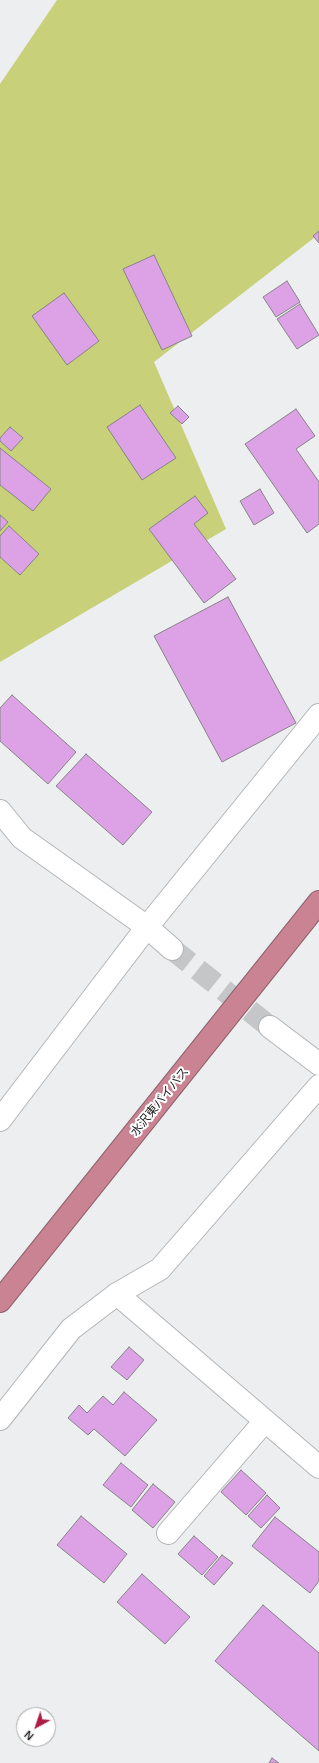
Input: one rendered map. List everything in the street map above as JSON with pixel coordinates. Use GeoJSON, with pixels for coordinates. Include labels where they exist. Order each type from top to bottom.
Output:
{"type":"FeatureCollection","features":[{"type":"Feature","properties":{"kind":"highway","name":"水沢東バイパス"},"geometry":{"type":"LineString","coordinates":[[0,1302],[319,902]]}},
{"type":"Feature","properties":{"kind":"street"},"geometry":{"type":"LineString","coordinates":[[0,1120],[147,927],[319,715]]}},
{"type":"Feature","properties":{"kind":"street"},"geometry":{"type":"LineString","coordinates":[[0,811],[22,838],[147,927],[172,949]]}},
{"type":"Feature","properties":{"kind":"street"},"geometry":{"type":"LineString","coordinates":[[270,1027],[319,1064]]}},
{"type":"Feature","properties":{"kind":"street"},"geometry":{"type":"LineString","coordinates":[[0,1419],[71,1329],[117,1294],[160,1269],[319,1086]]}},
{"type":"Feature","properties":{"kind":"street"},"geometry":{"type":"LineString","coordinates":[[117,1294],[319,1467]]}},
{"type":"Feature","properties":{"kind":"street"},"geometry":{"type":"LineString","coordinates":[[168,1533],[265,1421]]}},
{"type":"Feature","properties":{"kind":"green space"},"geometry":{"type":"Polygon","coordinates":[[[57,0],[319,0],[319,234],[154,362],[226,529],[0,662],[0,84],[57,0]]]}},
{"type":"Feature","properties":{"kind":"building"},"geometry":{"type":"Polygon","coordinates":[[[319,231],[319,243],[313,236],[319,231]]]}},
{"type":"Feature","properties":{"kind":"building"},"geometry":{"type":"Polygon","coordinates":[[[154,255],[192,336],[162,350],[123,269],[154,255]]]}},
{"type":"Feature","properties":{"kind":"building"},"geometry":{"type":"Polygon","coordinates":[[[287,281],[300,302],[276,317],[263,297],[287,281]]]}},
{"type":"Feature","properties":{"kind":"building"},"geometry":{"type":"Polygon","coordinates":[[[64,293],[99,341],[67,365],[32,316],[64,293]]]}},
{"type":"Feature","properties":{"kind":"building"},"geometry":{"type":"Polygon","coordinates":[[[300,304],[319,335],[297,349],[277,319],[300,304]]]}},
{"type":"Feature","properties":{"kind":"building"},"geometry":{"type":"Polygon","coordinates":[[[140,405],[176,458],[142,480],[107,427],[140,405]]]}},
{"type":"Feature","properties":{"kind":"building"},"geometry":{"type":"Polygon","coordinates":[[[178,406],[189,417],[182,424],[170,413],[178,406]]]}},
{"type":"Feature","properties":{"kind":"building"},"geometry":{"type":"Polygon","coordinates":[[[296,409],[315,436],[296,449],[319,482],[319,524],[307,533],[245,444],[296,409]]]}},
{"type":"Feature","properties":{"kind":"building"},"geometry":{"type":"Polygon","coordinates":[[[10,427],[23,438],[11,451],[0,441],[0,438],[10,427]]]}},
{"type":"Feature","properties":{"kind":"building"},"geometry":{"type":"Polygon","coordinates":[[[0,448],[51,489],[33,511],[0,485],[0,448]]]}},
{"type":"Feature","properties":{"kind":"building"},"geometry":{"type":"Polygon","coordinates":[[[260,489],[274,513],[254,525],[240,501],[260,489]]]}},
{"type":"Feature","properties":{"kind":"building"},"geometry":{"type":"Polygon","coordinates":[[[195,496],[208,513],[194,524],[236,579],[204,603],[149,529],[195,496]]]}},
{"type":"Feature","properties":{"kind":"building"},"geometry":{"type":"Polygon","coordinates":[[[0,515],[8,522],[0,531],[0,515]]]}},
{"type":"Feature","properties":{"kind":"building"},"geometry":{"type":"Polygon","coordinates":[[[9,526],[39,554],[20,575],[0,557],[0,536],[9,526]]]}},
{"type":"Feature","properties":{"kind":"building"},"geometry":{"type":"Polygon","coordinates":[[[228,597],[296,723],[222,762],[154,636],[228,597]]]}},
{"type":"Feature","properties":{"kind":"building"},"geometry":{"type":"Polygon","coordinates":[[[12,695],[76,752],[48,784],[0,741],[0,708],[12,695]]]}},
{"type":"Feature","properties":{"kind":"building"},"geometry":{"type":"Polygon","coordinates":[[[86,754],[152,812],[123,845],[56,786],[86,754]]]}},
{"type":"Feature","properties":{"kind":"building"},"geometry":{"type":"Polygon","coordinates":[[[129,1347],[144,1360],[127,1380],[111,1367],[129,1347]]]}},
{"type":"Feature","properties":{"kind":"building"},"geometry":{"type":"Polygon","coordinates":[[[124,1392],[157,1420],[125,1456],[94,1429],[88,1435],[68,1418],[79,1405],[87,1413],[103,1396],[113,1405],[124,1392]]]}},
{"type":"Feature","properties":{"kind":"building"},"geometry":{"type":"Polygon","coordinates":[[[121,1463],[148,1485],[131,1507],[103,1485],[121,1463]]]}},
{"type":"Feature","properties":{"kind":"building"},"geometry":{"type":"Polygon","coordinates":[[[241,1470],[266,1493],[246,1515],[221,1492],[241,1470]]]}},
{"type":"Feature","properties":{"kind":"building"},"geometry":{"type":"Polygon","coordinates":[[[153,1484],[175,1502],[153,1528],[132,1510],[153,1484]]]}},
{"type":"Feature","properties":{"kind":"building"},"geometry":{"type":"Polygon","coordinates":[[[267,1495],[280,1508],[261,1528],[248,1516],[267,1495]]]}},
{"type":"Feature","properties":{"kind":"building"},"geometry":{"type":"Polygon","coordinates":[[[81,1516],[127,1554],[104,1583],[57,1545],[81,1516]]]}},
{"type":"Feature","properties":{"kind":"building"},"geometry":{"type":"Polygon","coordinates":[[[275,1517],[319,1552],[319,1581],[310,1593],[252,1546],[275,1517]]]}},
{"type":"Feature","properties":{"kind":"building"},"geometry":{"type":"Polygon","coordinates":[[[194,1536],[218,1557],[202,1575],[178,1554],[194,1536]]]}},
{"type":"Feature","properties":{"kind":"building"},"geometry":{"type":"Polygon","coordinates":[[[222,1555],[233,1563],[214,1585],[204,1576],[222,1555]]]}},
{"type":"Feature","properties":{"kind":"building"},"geometry":{"type":"Polygon","coordinates":[[[142,1574],[190,1617],[165,1644],[117,1602],[142,1574]]]}},
{"type":"Feature","properties":{"kind":"building"},"geometry":{"type":"Polygon","coordinates":[[[263,1605],[319,1653],[319,1751],[215,1661],[263,1605]]]}},
{"type":"Feature","properties":{"kind":"building"},"geometry":{"type":"Polygon","coordinates":[[[272,1758],[279,1763],[269,1763],[272,1758]]]}},
{"type":"Feature","properties":{"kind":"tunnel"},"geometry":{"type":"LineString","coordinates":[[172,949],[270,1027]]}}]}
